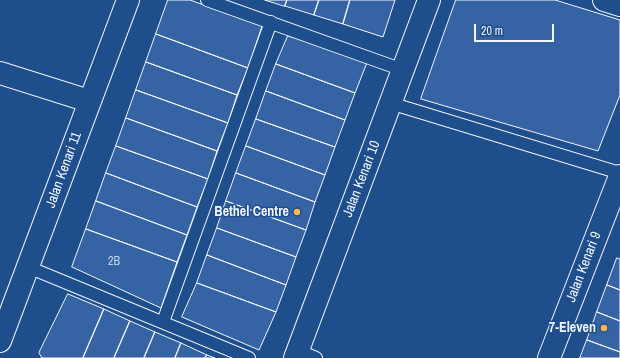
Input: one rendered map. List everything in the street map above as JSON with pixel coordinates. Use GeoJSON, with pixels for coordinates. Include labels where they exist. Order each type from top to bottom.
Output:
{"type":"FeatureCollection","features":[{"type":"Feature","properties":{"kind":"street","name":"Jalan Kenari 11"},"geometry":{"type":"LineString","coordinates":[[0,341],[128,0]]}},
{"type":"Feature","properties":{"kind":"street","name":"Jalan Kenari 10"},"geometry":{"type":"LineString","coordinates":[[303,355],[390,103],[429,0]]}},
{"type":"Feature","properties":{"kind":"street"},"geometry":{"type":"LineString","coordinates":[[604,0],[620,5]]}},
{"type":"Feature","properties":{"kind":"street"},"geometry":{"type":"LineString","coordinates":[[0,73],[89,101]]}},
{"type":"Feature","properties":{"kind":"street","name":"Jalan Kenari 9"},"geometry":{"type":"LineString","coordinates":[[549,358],[620,176]]}},
{"type":"Feature","properties":{"kind":"lane"},"geometry":{"type":"LineString","coordinates":[[207,0],[403,70]]}},
{"type":"Feature","properties":{"kind":"lane"},"geometry":{"type":"LineString","coordinates":[[163,322],[271,22]]}},
{"type":"Feature","properties":{"kind":"lane"},"geometry":{"type":"LineString","coordinates":[[390,103],[620,173]]}},
{"type":"Feature","properties":{"kind":"lane"},"geometry":{"type":"LineString","coordinates":[[28,266],[249,358]]}},
{"type":"Feature","properties":{"kind":"building"},"geometry":{"type":"Polygon","coordinates":[[[168,0],[190,0],[262,26],[248,68],[156,34],[168,0]]]}},
{"type":"Feature","properties":{"kind":"building"},"geometry":{"type":"Polygon","coordinates":[[[265,0],[287,0],[285,6],[265,0]]]}},
{"type":"Feature","properties":{"kind":"building"},"geometry":{"type":"Polygon","coordinates":[[[287,0],[319,0],[314,15],[285,6],[287,0]]]}},
{"type":"Feature","properties":{"kind":"building"},"geometry":{"type":"Polygon","coordinates":[[[319,0],[350,0],[343,24],[314,15],[319,0]]]}},
{"type":"Feature","properties":{"kind":"building"},"geometry":{"type":"Polygon","coordinates":[[[350,0],[395,0],[383,37],[343,24],[350,0]]]}},
{"type":"Feature","properties":{"kind":"building"},"geometry":{"type":"Polygon","coordinates":[[[456,0],[555,0],[620,20],[620,95],[598,151],[421,99],[456,0]]]}},
{"type":"Feature","properties":{"kind":"building"},"geometry":{"type":"Polygon","coordinates":[[[156,34],[248,68],[237,95],[146,62],[156,34]]]}},
{"type":"Feature","properties":{"kind":"building"},"geometry":{"type":"Polygon","coordinates":[[[288,36],[368,60],[355,93],[276,64],[288,36]]]}},
{"type":"Feature","properties":{"kind":"building"},"geometry":{"type":"Polygon","coordinates":[[[146,62],[237,95],[228,123],[136,90],[146,62]]]}},
{"type":"Feature","properties":{"kind":"building"},"geometry":{"type":"Polygon","coordinates":[[[276,64],[355,93],[345,120],[266,91],[276,64]]]}},
{"type":"Feature","properties":{"kind":"building"},"geometry":{"type":"Polygon","coordinates":[[[136,90],[228,123],[217,151],[126,118],[136,90]]]}},
{"type":"Feature","properties":{"kind":"building"},"geometry":{"type":"Polygon","coordinates":[[[266,91],[345,120],[335,147],[256,119],[266,91]]]}},
{"type":"Feature","properties":{"kind":"building"},"geometry":{"type":"Polygon","coordinates":[[[126,118],[217,151],[208,179],[116,146],[126,118]]]}},
{"type":"Feature","properties":{"kind":"building"},"geometry":{"type":"Polygon","coordinates":[[[256,119],[335,147],[325,175],[246,146],[256,119]]]}},
{"type":"Feature","properties":{"kind":"building"},"geometry":{"type":"Polygon","coordinates":[[[116,146],[208,179],[197,207],[106,173],[116,146]]]}},
{"type":"Feature","properties":{"kind":"building"},"geometry":{"type":"Polygon","coordinates":[[[246,146],[325,175],[315,202],[236,173],[246,146]]]}},
{"type":"Feature","properties":{"kind":"building"},"geometry":{"type":"Polygon","coordinates":[[[106,173],[197,207],[187,235],[96,201],[106,173]]]}},
{"type":"Feature","properties":{"kind":"building"},"geometry":{"type":"Polygon","coordinates":[[[236,173],[315,202],[306,230],[226,201],[236,173]]]}},
{"type":"Feature","properties":{"kind":"building"},"geometry":{"type":"Polygon","coordinates":[[[96,201],[187,235],[177,262],[86,229],[96,201]]]}},
{"type":"Feature","properties":{"kind":"building"},"geometry":{"type":"Polygon","coordinates":[[[226,201],[306,230],[296,257],[217,228],[226,201]]]}},
{"type":"Feature","properties":{"kind":"building"},"geometry":{"type":"Polygon","coordinates":[[[217,228],[296,257],[286,285],[207,255],[217,228]]]}},
{"type":"Feature","properties":{"kind":"building"},"geometry":{"type":"Polygon","coordinates":[[[86,229],[177,262],[161,308],[72,267],[86,229]]]}},
{"type":"Feature","properties":{"kind":"building"},"geometry":{"type":"Polygon","coordinates":[[[207,255],[286,285],[276,312],[197,283],[207,255]]]}},
{"type":"Feature","properties":{"kind":"building"},"geometry":{"type":"Polygon","coordinates":[[[617,258],[620,259],[620,290],[607,285],[617,258]]]}},
{"type":"Feature","properties":{"kind":"building"},"geometry":{"type":"Polygon","coordinates":[[[197,283],[276,312],[259,350],[182,317],[197,283]]]}},
{"type":"Feature","properties":{"kind":"building"},"geometry":{"type":"Polygon","coordinates":[[[607,285],[620,290],[620,321],[597,312],[607,285]]]}},
{"type":"Feature","properties":{"kind":"building"},"geometry":{"type":"Polygon","coordinates":[[[68,294],[104,309],[83,358],[42,358],[39,353],[68,294]]]}},
{"type":"Feature","properties":{"kind":"building"},"geometry":{"type":"Polygon","coordinates":[[[104,309],[130,321],[114,358],[83,358],[104,309]]]}},
{"type":"Feature","properties":{"kind":"building"},"geometry":{"type":"Polygon","coordinates":[[[597,312],[620,321],[620,352],[587,340],[597,312]]]}},
{"type":"Feature","properties":{"kind":"building"},"geometry":{"type":"Polygon","coordinates":[[[130,321],[155,332],[144,358],[114,358],[130,321]]]}},
{"type":"Feature","properties":{"kind":"building"},"geometry":{"type":"Polygon","coordinates":[[[155,332],[181,343],[175,358],[144,358],[155,332]]]}},
{"type":"Feature","properties":{"kind":"building"},"geometry":{"type":"Polygon","coordinates":[[[587,340],[620,352],[620,358],[580,358],[587,340]]]}},
{"type":"Feature","properties":{"kind":"building"},"geometry":{"type":"Polygon","coordinates":[[[181,343],[207,355],[205,358],[175,358],[181,343]]]}},
{"type":"Feature","properties":{"kind":"building"},"geometry":{"type":"Polygon","coordinates":[[[207,355],[215,358],[205,358],[207,355]]]}},
{"type":"Feature","properties":{"kind":"place","name":"Bethel Centre"},"geometry":{"type":"Point","coordinates":[297,212]}},
{"type":"Feature","properties":{"kind":"place","name":"7-Eleven"},"geometry":{"type":"Point","coordinates":[604,328]}}]}
